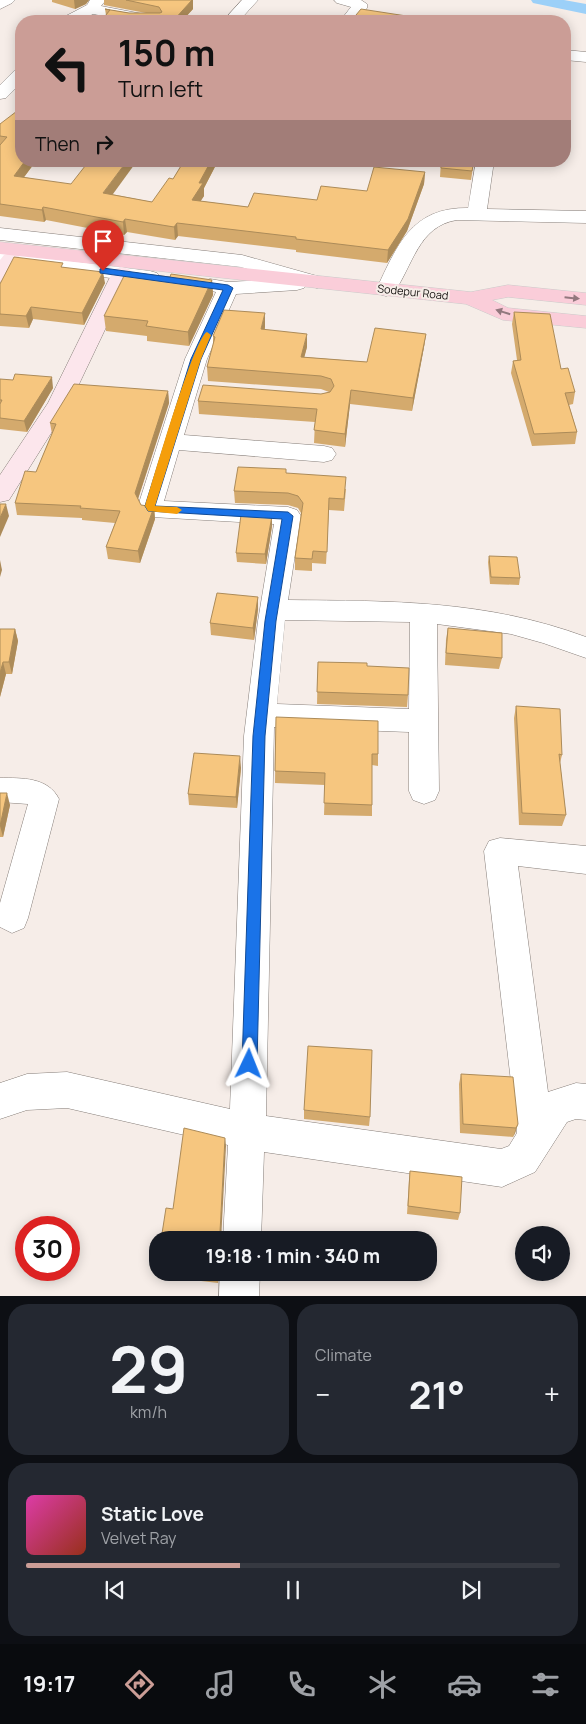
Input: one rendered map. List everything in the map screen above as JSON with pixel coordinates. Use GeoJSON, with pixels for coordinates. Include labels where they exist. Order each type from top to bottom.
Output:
{"type":"FeatureCollection","features":[{"type":"Feature","properties":{"kind":"main road"},"geometry":{"type":"LineString","coordinates":[[4,255],[232,281]]}},
{"type":"Feature","properties":{"kind":"main road","name":"Sodepur Road"},"geometry":{"type":"LineString","coordinates":[[318,282],[471,298],[504,314],[586,322]]}},
{"type":"Feature","properties":{"kind":"main road"},"geometry":{"type":"LineString","coordinates":[[471,298],[508,291],[586,299]]}},
{"type":"Feature","properties":{"kind":"street"},"geometry":{"type":"LineString","coordinates":[[0,4],[7,0]]}},
{"type":"Feature","properties":{"kind":"street"},"geometry":{"type":"LineString","coordinates":[[236,15],[250,0]]}},
{"type":"Feature","properties":{"kind":"street"},"geometry":{"type":"LineString","coordinates":[[342,0],[359,4],[359,8],[353,15]]}},
{"type":"Feature","properties":{"kind":"street"},"geometry":{"type":"LineString","coordinates":[[78,15],[95,4],[96,10],[122,15]]}},
{"type":"Feature","properties":{"kind":"street"},"geometry":{"type":"LineString","coordinates":[[571,56],[586,57]]}},
{"type":"Feature","properties":{"kind":"street"},"geometry":{"type":"LineString","coordinates":[[0,94],[12,72]]}},
{"type":"Feature","properties":{"kind":"street"},"geometry":{"type":"LineString","coordinates":[[476,214],[483,184],[484,167]]}},
{"type":"Feature","properties":{"kind":"street"},"geometry":{"type":"LineString","coordinates":[[386,290],[405,251],[423,229],[436,218],[457,214],[586,217]]}},
{"type":"Feature","properties":{"kind":"street"},"geometry":{"type":"LineString","coordinates":[[0,234],[242,261],[318,282]]}},
{"type":"Feature","properties":{"kind":"street"},"geometry":{"type":"LineString","coordinates":[[0,276],[4,255],[122,273],[232,281],[318,282]]}},
{"type":"Feature","properties":{"kind":"street"},"geometry":{"type":"LineString","coordinates":[[0,494],[59,403],[122,273]]}},
{"type":"Feature","properties":{"kind":"street"},"geometry":{"type":"LineString","coordinates":[[232,281],[196,359],[196,389],[170,442],[150,506],[152,509],[288,516],[273,610],[261,715],[242,1231]]}},
{"type":"Feature","properties":{"kind":"street"},"geometry":{"type":"LineString","coordinates":[[170,442],[324,454]]}},
{"type":"Feature","properties":{"kind":"street"},"geometry":{"type":"LineString","coordinates":[[273,610],[423,614],[512,624],[564,638],[586,648]]}},
{"type":"Feature","properties":{"kind":"street"},"geometry":{"type":"LineString","coordinates":[[423,614],[424,792]]}},
{"type":"Feature","properties":{"kind":"street"},"geometry":{"type":"LineString","coordinates":[[261,715],[424,721]]}},
{"type":"Feature","properties":{"kind":"street"},"geometry":{"type":"LineString","coordinates":[[0,790],[40,794],[44,799],[12,918]]}},
{"type":"Feature","properties":{"kind":"street"},"geometry":{"type":"LineString","coordinates":[[536,1137],[500,851],[586,860]]}},
{"type":"Feature","properties":{"kind":"street"},"geometry":{"type":"LineString","coordinates":[[0,1101],[27,1092],[67,1090],[246,1131],[502,1168],[522,1159],[554,1107],[576,1101],[586,1102]]}},
{"type":"Feature","properties":{"kind":"street"},"geometry":{"type":"LineString","coordinates":[[240,1281],[240,1296]]}},
{"type":"Feature","properties":{"kind":"building"},"geometry":{"type":"Polygon","coordinates":[[[126,0],[192,0],[178,15],[106,15],[110,10],[105,9],[129,13],[160,13],[162,12],[159,7],[126,0]]]}},
{"type":"Feature","properties":{"kind":"building"},"geometry":{"type":"Polygon","coordinates":[[[361,9],[400,15],[356,15],[361,9]]]}},
{"type":"Feature","properties":{"kind":"building"},"geometry":{"type":"Polygon","coordinates":[[[15,113],[15,167],[21,167],[14,176],[71,184],[84,167],[122,167],[103,193],[152,202],[169,178],[173,179],[180,167],[208,167],[199,183],[203,183],[192,200],[248,207],[254,193],[317,200],[321,186],[367,191],[374,167],[425,172],[408,219],[388,250],[177,223],[174,227],[125,219],[123,222],[43,207],[42,210],[0,204],[0,145],[7,137],[0,136],[0,124],[15,113]]]}},
{"type":"Feature","properties":{"kind":"building"},"geometry":{"type":"Polygon","coordinates":[[[441,167],[473,167],[472,171],[441,167]]]}},
{"type":"Feature","properties":{"kind":"building"},"geometry":{"type":"Polygon","coordinates":[[[14,257],[63,263],[61,267],[103,272],[82,313],[31,307],[26,316],[0,314],[0,284],[14,257]]]}},
{"type":"Feature","properties":{"kind":"building"},"geometry":{"type":"Polygon","coordinates":[[[126,272],[170,277],[171,274],[212,280],[188,332],[146,326],[148,321],[104,316],[126,272]]]}},
{"type":"Feature","properties":{"kind":"building"},"geometry":{"type":"Polygon","coordinates":[[[224,310],[265,313],[261,329],[307,334],[301,357],[367,362],[375,328],[426,334],[413,398],[351,390],[345,434],[314,430],[317,409],[198,401],[203,385],[321,394],[330,392],[334,386],[331,379],[321,376],[207,367],[215,337],[213,336],[224,310]]]}},
{"type":"Feature","properties":{"kind":"building"},"geometry":{"type":"Polygon","coordinates":[[[514,312],[550,314],[561,369],[568,368],[575,392],[565,393],[577,432],[534,434],[513,361],[521,360],[514,312]]]}},
{"type":"Feature","properties":{"kind":"building"},"geometry":{"type":"Polygon","coordinates":[[[15,374],[52,377],[24,421],[0,418],[0,404],[2,400],[0,400],[0,379],[13,380],[15,374]]]}},
{"type":"Feature","properties":{"kind":"building"},"geometry":{"type":"Polygon","coordinates":[[[74,384],[168,391],[135,493],[141,505],[154,507],[138,551],[106,547],[120,511],[80,508],[81,506],[15,503],[25,471],[36,472],[56,424],[50,423],[74,384]]]}},
{"type":"Feature","properties":{"kind":"building"},"geometry":{"type":"Polygon","coordinates":[[[238,467],[286,469],[286,473],[346,477],[344,499],[329,498],[327,552],[313,551],[312,559],[295,558],[303,503],[298,496],[288,493],[234,491],[238,467]]]}},
{"type":"Feature","properties":{"kind":"building"},"geometry":{"type":"Polygon","coordinates":[[[0,504],[6,504],[0,518],[0,504]]]}},
{"type":"Feature","properties":{"kind":"building"},"geometry":{"type":"Polygon","coordinates":[[[241,515],[272,516],[265,554],[236,553],[241,515]]]}},
{"type":"Feature","properties":{"kind":"building"},"geometry":{"type":"Polygon","coordinates":[[[489,556],[517,557],[520,578],[491,577],[489,556]]]}},
{"type":"Feature","properties":{"kind":"building"},"geometry":{"type":"Polygon","coordinates":[[[217,593],[258,597],[253,628],[210,623],[217,593]]]}},
{"type":"Feature","properties":{"kind":"building"},"geometry":{"type":"Polygon","coordinates":[[[448,628],[502,633],[502,658],[446,653],[448,628]]]}},
{"type":"Feature","properties":{"kind":"building"},"geometry":{"type":"Polygon","coordinates":[[[0,629],[15,629],[9,662],[3,662],[0,673],[0,629]]]}},
{"type":"Feature","properties":{"kind":"building"},"geometry":{"type":"Polygon","coordinates":[[[318,662],[367,663],[367,666],[409,668],[408,695],[317,692],[318,662]]]}},
{"type":"Feature","properties":{"kind":"building"},"geometry":{"type":"Polygon","coordinates":[[[516,706],[560,709],[562,755],[559,754],[566,815],[522,813],[516,706]]]}},
{"type":"Feature","properties":{"kind":"building"},"geometry":{"type":"Polygon","coordinates":[[[276,717],[378,721],[378,754],[372,754],[372,805],[324,803],[325,773],[275,771],[276,717]]]}},
{"type":"Feature","properties":{"kind":"building"},"geometry":{"type":"Polygon","coordinates":[[[194,753],[240,756],[236,797],[188,794],[194,753]]]}},
{"type":"Feature","properties":{"kind":"building"},"geometry":{"type":"Polygon","coordinates":[[[0,793],[7,793],[0,826],[0,793]]]}},
{"type":"Feature","properties":{"kind":"building"},"geometry":{"type":"Polygon","coordinates":[[[308,1046],[372,1050],[370,1117],[304,1110],[308,1046]]]}},
{"type":"Feature","properties":{"kind":"building"},"geometry":{"type":"Polygon","coordinates":[[[461,1074],[513,1077],[518,1124],[516,1128],[463,1124],[461,1074]]]}},
{"type":"Feature","properties":{"kind":"building"},"geometry":{"type":"Polygon","coordinates":[[[184,1128],[225,1138],[220,1231],[162,1231],[166,1208],[173,1209],[184,1128]]]}},
{"type":"Feature","properties":{"kind":"building"},"geometry":{"type":"Polygon","coordinates":[[[410,1171],[462,1177],[460,1213],[408,1206],[410,1171]]]}},
{"type":"Feature","properties":{"kind":"waterway"},"geometry":{"type":"LineString","coordinates":[[539,0],[586,9]]}},
{"type":"Feature","properties":{"kind":"slow traffic"},"geometry":{"type":"LineString","coordinates":[[177,510],[152,509],[150,506],[196,359],[207,335]]}},
{"type":"Feature","properties":{"kind":"route"},"geometry":{"type":"LineString","coordinates":[[103,271],[228,288],[196,359],[150,506],[152,509],[288,516],[271,621],[259,736],[249,1064]]}}]}
